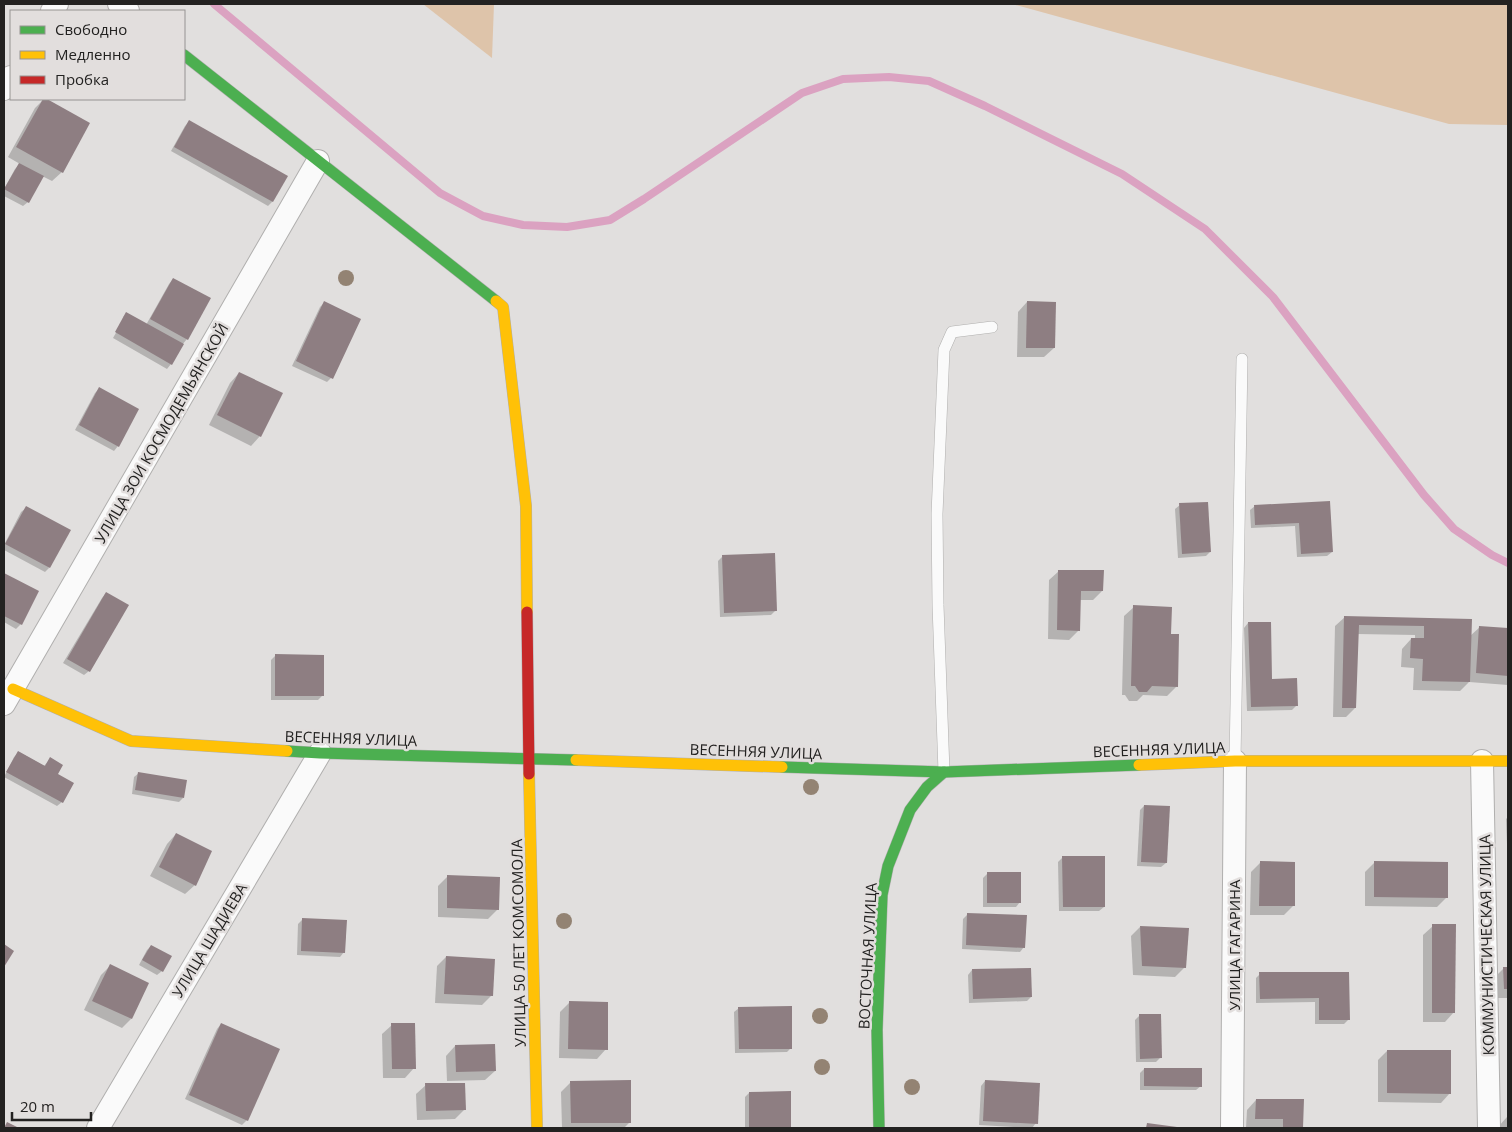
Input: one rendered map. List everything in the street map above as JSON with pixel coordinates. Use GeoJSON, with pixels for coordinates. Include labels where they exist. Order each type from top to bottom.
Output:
{"type":"FeatureCollection","features":[{"type":"Feature","properties":{"kind":"street","name":"УЛИЦА 50 ЛЕТ КОМСОМОЛА"},"geometry":{"type":"LineString","coordinates":[[185,56],[503,307],[526,506],[537,1128]]}},
{"type":"Feature","properties":{"kind":"street","name":"УЛИЦА ЗОИ КОСМОДЕМЬЯНСКОЙ"},"geometry":{"type":"LineString","coordinates":[[8,697],[318,161]]}},
{"type":"Feature","properties":{"kind":"street","name":"ВЕСЕННЯЯ УЛИЦА"},"geometry":{"type":"LineString","coordinates":[[8,697],[131,740],[320,753],[944,772],[1235,761],[1508,761]]}},
{"type":"Feature","properties":{"kind":"street","name":"УЛИЦА ШАДИЕВА"},"geometry":{"type":"LineString","coordinates":[[98,1128],[320,753]]}},
{"type":"Feature","properties":{"kind":"street","name":"УЛИЦА ГАГАРИНА"},"geometry":{"type":"LineString","coordinates":[[1232,1128],[1235,761]]}},
{"type":"Feature","properties":{"kind":"street","name":"КОММУНИСТИЧЕСКАЯ УЛИЦА"},"geometry":{"type":"LineString","coordinates":[[1482,761],[1489,1128]]}},
{"type":"Feature","properties":{"kind":"street","name":"ВОСТОЧНАЯ УЛИЦА"},"geometry":{"type":"LineString","coordinates":[[879,1128],[877,1030],[882,895],[888,866],[910,810],[927,787],[944,772]]}},
{"type":"Feature","properties":{"kind":"lane"},"geometry":{"type":"LineString","coordinates":[[944,772],[937,514],[944,350],[952,332],[992,327]]}},
{"type":"Feature","properties":{"kind":"lane"},"geometry":{"type":"LineString","coordinates":[[1235,761],[1242,358]]}},
{"type":"Feature","properties":{"kind":"shaded area"},"geometry":{"type":"Polygon","coordinates":[[[423,4],[494,4],[492,58],[423,4]]]}},
{"type":"Feature","properties":{"kind":"shaded area"},"geometry":{"type":"Polygon","coordinates":[[[1012,4],[1508,4],[1508,125],[1449,124],[1012,4]]]}},
{"type":"Feature","properties":{"kind":"building"},"geometry":{"type":"Polygon","coordinates":[[[42,100],[49,100],[90,123],[63,173],[16,147],[42,100]]]}},
{"type":"Feature","properties":{"kind":"building"},"geometry":{"type":"Polygon","coordinates":[[[189,120],[288,176],[273,202],[174,147],[189,120]]]}},
{"type":"Feature","properties":{"kind":"building"},"geometry":{"type":"Polygon","coordinates":[[[19,163],[44,176],[29,203],[4,189],[19,163]]]}},
{"type":"Feature","properties":{"kind":"building"},"geometry":{"type":"Polygon","coordinates":[[[173,278],[211,298],[188,340],[150,319],[173,278]]]}},
{"type":"Feature","properties":{"kind":"building"},"geometry":{"type":"Polygon","coordinates":[[[324,301],[361,319],[333,379],[296,361],[324,301]]]}},
{"type":"Feature","properties":{"kind":"building"},"geometry":{"type":"Polygon","coordinates":[[[1027,301],[1056,302],[1055,348],[1026,348],[1027,301]]]}},
{"type":"Feature","properties":{"kind":"building"},"geometry":{"type":"Polygon","coordinates":[[[126,312],[184,344],[172,365],[115,332],[126,312]]]}},
{"type":"Feature","properties":{"kind":"building"},"geometry":{"type":"Polygon","coordinates":[[[239,372],[283,393],[261,437],[217,415],[239,372]]]}},
{"type":"Feature","properties":{"kind":"building"},"geometry":{"type":"Polygon","coordinates":[[[99,387],[139,409],[119,447],[79,425],[99,387]]]}},
{"type":"Feature","properties":{"kind":"building"},"geometry":{"type":"Polygon","coordinates":[[[1330,501],[1333,552],[1301,554],[1299,523],[1255,525],[1254,505],[1330,501]]]}},
{"type":"Feature","properties":{"kind":"building"},"geometry":{"type":"Polygon","coordinates":[[[1208,502],[1211,552],[1182,554],[1179,503],[1208,502]]]}},
{"type":"Feature","properties":{"kind":"building"},"geometry":{"type":"Polygon","coordinates":[[[26,506],[71,530],[50,568],[5,544],[26,506]]]}},
{"type":"Feature","properties":{"kind":"building"},"geometry":{"type":"Polygon","coordinates":[[[775,553],[777,611],[724,613],[722,555],[775,553]]]}},
{"type":"Feature","properties":{"kind":"building"},"geometry":{"type":"Polygon","coordinates":[[[1058,570],[1104,570],[1103,591],[1081,591],[1080,631],[1057,630],[1058,570]]]}},
{"type":"Feature","properties":{"kind":"building"},"geometry":{"type":"Polygon","coordinates":[[[4,573],[39,591],[22,625],[4,616],[4,573]]]}},
{"type":"Feature","properties":{"kind":"building"},"geometry":{"type":"Polygon","coordinates":[[[106,592],[129,605],[90,672],[67,659],[106,592]]]}},
{"type":"Feature","properties":{"kind":"building"},"geometry":{"type":"Polygon","coordinates":[[[1133,605],[1172,607],[1171,634],[1179,634],[1178,687],[1152,686],[1147,692],[1139,692],[1135,686],[1131,686],[1133,605]]]}},
{"type":"Feature","properties":{"kind":"building"},"geometry":{"type":"Polygon","coordinates":[[[1344,616],[1472,619],[1470,682],[1422,681],[1423,659],[1410,658],[1411,638],[1424,638],[1424,626],[1359,625],[1356,708],[1342,708],[1344,616]]]}},
{"type":"Feature","properties":{"kind":"building"},"geometry":{"type":"Polygon","coordinates":[[[1248,622],[1271,622],[1272,679],[1297,678],[1298,706],[1251,707],[1248,622]]]}},
{"type":"Feature","properties":{"kind":"building"},"geometry":{"type":"Polygon","coordinates":[[[1479,626],[1508,628],[1508,676],[1476,673],[1479,626]]]}},
{"type":"Feature","properties":{"kind":"building"},"geometry":{"type":"Polygon","coordinates":[[[275,654],[324,655],[324,696],[275,696],[275,654]]]}},
{"type":"Feature","properties":{"kind":"building"},"geometry":{"type":"Polygon","coordinates":[[[18,751],[45,766],[50,757],[63,765],[58,774],[74,783],[63,803],[6,772],[18,751]]]}},
{"type":"Feature","properties":{"kind":"building"},"geometry":{"type":"Polygon","coordinates":[[[138,772],[187,780],[184,798],[135,790],[138,772]]]}},
{"type":"Feature","properties":{"kind":"building"},"geometry":{"type":"Polygon","coordinates":[[[1144,805],[1170,806],[1167,863],[1141,862],[1144,805]]]}},
{"type":"Feature","properties":{"kind":"building"},"geometry":{"type":"Polygon","coordinates":[[[176,833],[212,851],[196,886],[159,867],[176,833]]]}},
{"type":"Feature","properties":{"kind":"building"},"geometry":{"type":"Polygon","coordinates":[[[1062,856],[1105,856],[1105,907],[1063,907],[1062,856]]]}},
{"type":"Feature","properties":{"kind":"building"},"geometry":{"type":"Polygon","coordinates":[[[1260,861],[1295,862],[1295,906],[1259,906],[1260,861]]]}},
{"type":"Feature","properties":{"kind":"building"},"geometry":{"type":"Polygon","coordinates":[[[1374,861],[1448,862],[1448,898],[1374,897],[1374,861]]]}},
{"type":"Feature","properties":{"kind":"building"},"geometry":{"type":"Polygon","coordinates":[[[987,872],[1021,872],[1021,903],[987,903],[987,872]]]}},
{"type":"Feature","properties":{"kind":"building"},"geometry":{"type":"Polygon","coordinates":[[[447,875],[500,877],[499,910],[447,908],[447,875]]]}},
{"type":"Feature","properties":{"kind":"building"},"geometry":{"type":"Polygon","coordinates":[[[967,913],[1027,915],[1025,948],[966,945],[967,913]]]}},
{"type":"Feature","properties":{"kind":"building"},"geometry":{"type":"Polygon","coordinates":[[[302,918],[347,920],[345,953],[301,951],[302,918]]]}},
{"type":"Feature","properties":{"kind":"building"},"geometry":{"type":"Polygon","coordinates":[[[1432,924],[1456,924],[1455,1013],[1432,1013],[1432,924]]]}},
{"type":"Feature","properties":{"kind":"building"},"geometry":{"type":"Polygon","coordinates":[[[1140,926],[1189,928],[1186,968],[1142,966],[1140,926]]]}},
{"type":"Feature","properties":{"kind":"building"},"geometry":{"type":"Polygon","coordinates":[[[4,944],[14,951],[4,967],[4,944]]]}},
{"type":"Feature","properties":{"kind":"building"},"geometry":{"type":"Polygon","coordinates":[[[151,945],[172,956],[163,972],[142,960],[151,945]]]}},
{"type":"Feature","properties":{"kind":"building"},"geometry":{"type":"Polygon","coordinates":[[[446,956],[495,959],[493,996],[444,994],[446,956]]]}},
{"type":"Feature","properties":{"kind":"building"},"geometry":{"type":"Polygon","coordinates":[[[110,964],[149,983],[132,1019],[92,1001],[110,964]]]}},
{"type":"Feature","properties":{"kind":"building"},"geometry":{"type":"Polygon","coordinates":[[[1503,967],[1508,967],[1508,989],[1504,989],[1503,967]]]}},
{"type":"Feature","properties":{"kind":"building"},"geometry":{"type":"Polygon","coordinates":[[[1031,968],[1032,997],[973,999],[972,969],[1031,968]]]}},
{"type":"Feature","properties":{"kind":"building"},"geometry":{"type":"Polygon","coordinates":[[[1259,972],[1349,972],[1350,1020],[1319,1020],[1319,998],[1260,999],[1259,972]]]}},
{"type":"Feature","properties":{"kind":"building"},"geometry":{"type":"Polygon","coordinates":[[[569,1001],[608,1002],[608,1050],[568,1049],[569,1001]]]}},
{"type":"Feature","properties":{"kind":"building"},"geometry":{"type":"Polygon","coordinates":[[[792,1006],[792,1049],[739,1049],[738,1007],[792,1006]]]}},
{"type":"Feature","properties":{"kind":"building"},"geometry":{"type":"Polygon","coordinates":[[[1139,1014],[1161,1014],[1162,1058],[1140,1059],[1139,1014]]]}},
{"type":"Feature","properties":{"kind":"building"},"geometry":{"type":"Polygon","coordinates":[[[221,1023],[280,1049],[248,1121],[189,1095],[221,1023]]]}},
{"type":"Feature","properties":{"kind":"building"},"geometry":{"type":"Polygon","coordinates":[[[391,1023],[415,1023],[416,1069],[392,1069],[391,1023]]]}},
{"type":"Feature","properties":{"kind":"building"},"geometry":{"type":"Polygon","coordinates":[[[495,1044],[496,1071],[456,1072],[455,1045],[495,1044]]]}},
{"type":"Feature","properties":{"kind":"building"},"geometry":{"type":"Polygon","coordinates":[[[1387,1050],[1451,1050],[1451,1094],[1387,1093],[1387,1050]]]}},
{"type":"Feature","properties":{"kind":"building"},"geometry":{"type":"Polygon","coordinates":[[[1144,1068],[1202,1068],[1202,1087],[1144,1086],[1144,1068]]]}},
{"type":"Feature","properties":{"kind":"building"},"geometry":{"type":"Polygon","coordinates":[[[631,1080],[631,1123],[571,1123],[570,1081],[631,1080]]]}},
{"type":"Feature","properties":{"kind":"building"},"geometry":{"type":"Polygon","coordinates":[[[985,1080],[1040,1083],[1038,1124],[983,1121],[985,1080]]]}},
{"type":"Feature","properties":{"kind":"building"},"geometry":{"type":"Polygon","coordinates":[[[425,1083],[465,1083],[466,1110],[426,1111],[425,1083]]]}},
{"type":"Feature","properties":{"kind":"building"},"geometry":{"type":"Polygon","coordinates":[[[791,1091],[791,1128],[749,1128],[749,1092],[791,1091]]]}},
{"type":"Feature","properties":{"kind":"building"},"geometry":{"type":"Polygon","coordinates":[[[1256,1099],[1304,1099],[1303,1128],[1283,1128],[1283,1119],[1255,1119],[1256,1099]]]}},
{"type":"Feature","properties":{"kind":"building"},"geometry":{"type":"Polygon","coordinates":[[[7,1122],[19,1128],[4,1128],[7,1122]]]}},
{"type":"Feature","properties":{"kind":"building"},"geometry":{"type":"Polygon","coordinates":[[[1147,1123],[1177,1127],[1146,1128],[1147,1123]]]}},
{"type":"Feature","properties":{"kind":"waterway"},"geometry":{"type":"LineString","coordinates":[[214,4],[440,193],[483,216],[523,225],[567,227],[610,220],[802,93],[843,79],[889,77],[929,81],[985,106],[1122,174],[1205,229],[1273,297],[1424,495],[1454,529],[1492,555],[1508,563]]}},
{"type":"Feature","properties":{"kind":"traffic: fast"},"geometry":{"type":"LineString","coordinates":[[185,56],[496,301]]}},
{"type":"Feature","properties":{"kind":"traffic: fast"},"geometry":{"type":"LineString","coordinates":[[287,751],[576,760]]}},
{"type":"Feature","properties":{"kind":"traffic: fast"},"geometry":{"type":"LineString","coordinates":[[782,767],[944,772],[1139,765]]}},
{"type":"Feature","properties":{"kind":"traffic: fast"},"geometry":{"type":"LineString","coordinates":[[879,1128],[877,1030],[882,895],[888,866],[910,810],[927,787],[944,772]]}},
{"type":"Feature","properties":{"kind":"traffic: slow"},"geometry":{"type":"LineString","coordinates":[[496,301],[503,307],[526,506],[527,612]]}},
{"type":"Feature","properties":{"kind":"traffic: slow"},"geometry":{"type":"LineString","coordinates":[[13,689],[131,741],[287,751]]}},
{"type":"Feature","properties":{"kind":"traffic: slow"},"geometry":{"type":"LineString","coordinates":[[576,760],[782,767]]}},
{"type":"Feature","properties":{"kind":"traffic: slow"},"geometry":{"type":"LineString","coordinates":[[1139,765],[1235,761],[1508,761]]}},
{"type":"Feature","properties":{"kind":"traffic: slow"},"geometry":{"type":"LineString","coordinates":[[529,774],[537,1128]]}},
{"type":"Feature","properties":{"kind":"traffic: jam"},"geometry":{"type":"LineString","coordinates":[[527,612],[529,774]]}}]}
